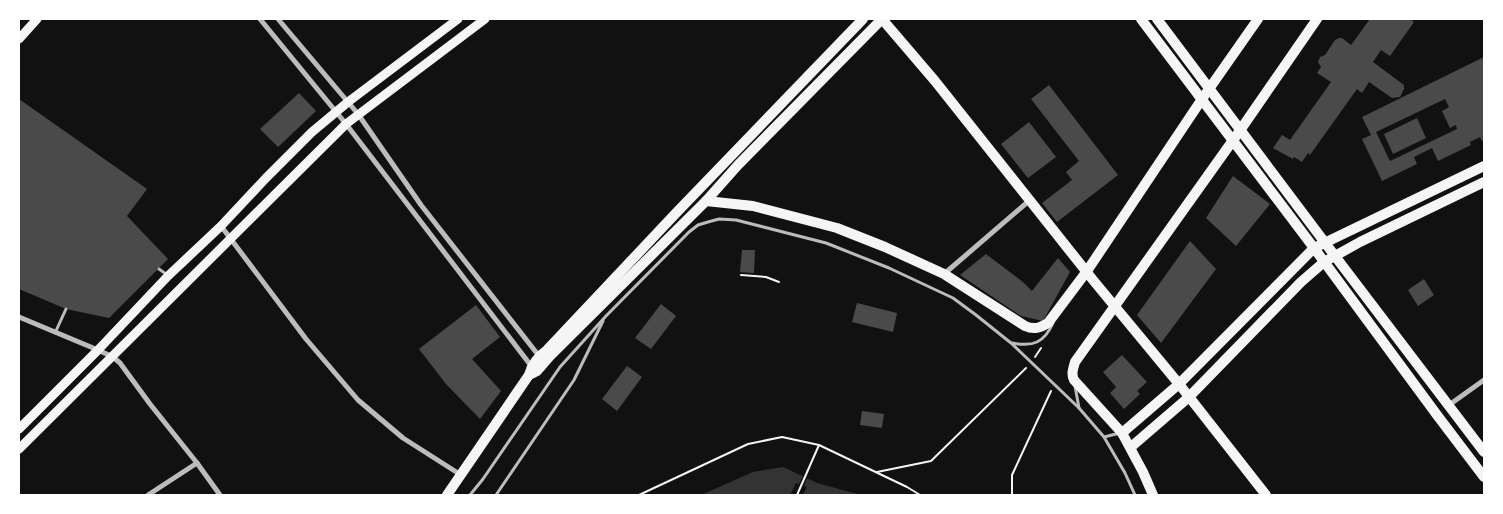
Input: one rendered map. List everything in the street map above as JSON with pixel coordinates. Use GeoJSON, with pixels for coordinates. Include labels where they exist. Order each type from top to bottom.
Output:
{"type":"FeatureCollection","features":[{"type":"Feature","properties":{"kind":"main road"},"geometry":{"type":"LineString","coordinates":[[19,39],[37,19]]}},
{"type":"Feature","properties":{"kind":"main road"},"geometry":{"type":"LineString","coordinates":[[19,429],[168,276],[222,226],[312,132],[348,102],[458,19]]}},
{"type":"Feature","properties":{"kind":"main road"},"geometry":{"type":"LineString","coordinates":[[19,448],[346,124],[485,19]]}},
{"type":"Feature","properties":{"kind":"main road"},"geometry":{"type":"LineString","coordinates":[[542,359],[547,350],[676,212],[697,193],[863,19]]}},
{"type":"Feature","properties":{"kind":"main road"},"geometry":{"type":"LineString","coordinates":[[447,495],[542,359],[685,222],[745,158],[882,19],[1179,384],[1266,495]]}},
{"type":"Feature","properties":{"kind":"main road"},"geometry":{"type":"LineString","coordinates":[[1141,19],[1484,477]]}},
{"type":"Feature","properties":{"kind":"main road"},"geometry":{"type":"LineString","coordinates":[[1157,19],[1334,256],[1484,452]]}},
{"type":"Feature","properties":{"kind":"main road"},"geometry":{"type":"LineString","coordinates":[[706,201],[753,206],[837,228],[885,247],[944,274],[1014,320],[1029,328],[1041,328],[1048,323],[1087,271],[1258,19]]}},
{"type":"Feature","properties":{"kind":"main road"},"geometry":{"type":"LineString","coordinates":[[1153,495],[1131,447],[1122,433],[1074,380],[1072,371],[1075,362],[1317,19]]}},
{"type":"Feature","properties":{"kind":"main road"},"geometry":{"type":"LineString","coordinates":[[1122,433],[1179,384],[1314,248],[1483,170]]}},
{"type":"Feature","properties":{"kind":"main road"},"geometry":{"type":"LineString","coordinates":[[1131,447],[1189,397],[1301,282],[1324,262],[1484,182]]}},
{"type":"Feature","properties":{"kind":"main road"},"geometry":{"type":"LineString","coordinates":[[676,212],[685,222]]}},
{"type":"Feature","properties":{"kind":"street"},"geometry":{"type":"LineString","coordinates":[[260,19],[337,112],[413,210],[483,302],[532,371]]}},
{"type":"Feature","properties":{"kind":"street"},"geometry":{"type":"LineString","coordinates":[[278,19],[358,114],[421,204],[542,359]]}},
{"type":"Feature","properties":{"kind":"street"},"geometry":{"type":"LineString","coordinates":[[944,274],[1030,200]]}},
{"type":"Feature","properties":{"kind":"street"},"geometry":{"type":"LineString","coordinates":[[413,210],[421,204]]}},
{"type":"Feature","properties":{"kind":"street"},"geometry":{"type":"LineString","coordinates":[[222,226],[306,339],[358,400],[403,438],[461,475]]}},
{"type":"Feature","properties":{"kind":"street"},"geometry":{"type":"LineString","coordinates":[[483,302],[492,296]]}},
{"type":"Feature","properties":{"kind":"street"},"geometry":{"type":"LineString","coordinates":[[19,317],[98,350],[120,363],[220,495]]}},
{"type":"Feature","properties":{"kind":"street"},"geometry":{"type":"LineString","coordinates":[[1449,405],[1484,380]]}},
{"type":"Feature","properties":{"kind":"street"},"geometry":{"type":"LineString","coordinates":[[148,495],[197,463]]}},
{"type":"Feature","properties":{"kind":"lane"},"geometry":{"type":"LineString","coordinates":[[470,495],[560,367],[606,316],[689,232],[698,225],[719,220],[736,220],[826,242],[889,268],[953,298],[1011,343],[1079,408],[1104,437],[1125,473],[1135,495]]}},
{"type":"Feature","properties":{"kind":"lane"},"geometry":{"type":"LineString","coordinates":[[159,269],[168,276]]}},
{"type":"Feature","properties":{"kind":"lane"},"geometry":{"type":"LineString","coordinates":[[1011,343],[1028,345],[1040,340],[1048,333],[1060,308]]}},
{"type":"Feature","properties":{"kind":"lane"},"geometry":{"type":"LineString","coordinates":[[55,333],[66,309]]}},
{"type":"Feature","properties":{"kind":"lane"},"geometry":{"type":"LineString","coordinates":[[496,495],[574,380],[606,316]]}},
{"type":"Feature","properties":{"kind":"lane"},"geometry":{"type":"LineString","coordinates":[[1074,380],[1079,408]]}},
{"type":"Feature","properties":{"kind":"lane"},"geometry":{"type":"LineString","coordinates":[[1104,437],[1122,433]]}},
{"type":"Feature","properties":{"kind":"path"},"geometry":{"type":"LineString","coordinates":[[741,275],[766,277],[779,282]]}},
{"type":"Feature","properties":{"kind":"path"},"geometry":{"type":"LineString","coordinates":[[877,472],[931,461],[1031,362]]}},
{"type":"Feature","properties":{"kind":"path"},"geometry":{"type":"LineString","coordinates":[[1012,495],[1012,475],[1054,384]]}},
{"type":"Feature","properties":{"kind":"path"},"geometry":{"type":"LineString","coordinates":[[639,495],[748,444],[782,437],[819,445],[877,472],[920,495]]}},
{"type":"Feature","properties":{"kind":"path"},"geometry":{"type":"LineString","coordinates":[[797,495],[819,445]]}},
{"type":"Feature","properties":{"kind":"shaded area"},"geometry":{"type":"Polygon","coordinates":[[[783,467],[817,483],[861,495],[701,495],[753,472],[783,467]]]}},
{"type":"Feature","properties":{"kind":"pier"},"geometry":{"type":"Polygon","coordinates":[[[803,476],[807,478],[804,486],[807,487],[803,495],[790,495],[796,483],[799,484],[803,476]]]}},
{"type":"Feature","properties":{"kind":"building"},"geometry":{"type":"Polygon","coordinates":[[[1370,19],[1410,19],[1414,22],[1390,56],[1381,50],[1373,62],[1404,85],[1400,97],[1392,98],[1369,82],[1362,93],[1357,89],[1310,155],[1308,153],[1302,162],[1273,148],[1282,135],[1290,140],[1331,82],[1317,73],[1321,67],[1318,62],[1320,57],[1325,55],[1335,40],[1339,38],[1342,38],[1351,45],[1370,19]]]}},
{"type":"Feature","properties":{"kind":"building"},"geometry":{"type":"Polygon","coordinates":[[[1484,57],[1484,140],[1482,141],[1480,137],[1470,142],[1471,145],[1438,161],[1432,148],[1414,157],[1417,164],[1382,181],[1362,139],[1371,135],[1362,117],[1484,57]],[[1445,99],[1376,132],[1390,161],[1457,129],[1456,125],[1450,128],[1442,111],[1449,107],[1445,99]]]}},
{"type":"Feature","properties":{"kind":"building"},"geometry":{"type":"Polygon","coordinates":[[[1049,85],[1118,175],[1057,222],[1042,203],[1072,180],[1066,172],[1079,161],[1031,99],[1049,85]]]}},
{"type":"Feature","properties":{"kind":"building"},"geometry":{"type":"Polygon","coordinates":[[[299,93],[316,111],[278,147],[260,129],[299,93]]]}},
{"type":"Feature","properties":{"kind":"building"},"geometry":{"type":"Polygon","coordinates":[[[19,99],[147,189],[127,216],[168,259],[109,318],[66,309],[19,289],[19,99]]]}},
{"type":"Feature","properties":{"kind":"building"},"geometry":{"type":"Polygon","coordinates":[[[1417,118],[1426,138],[1393,154],[1384,134],[1417,118]]]}},
{"type":"Feature","properties":{"kind":"building"},"geometry":{"type":"Polygon","coordinates":[[[1029,122],[1056,157],[1028,178],[1001,144],[1029,122]]]}},
{"type":"Feature","properties":{"kind":"building"},"geometry":{"type":"Polygon","coordinates":[[[1233,176],[1270,204],[1236,246],[1206,218],[1233,176]]]}},
{"type":"Feature","properties":{"kind":"building"},"geometry":{"type":"Polygon","coordinates":[[[1190,241],[1216,269],[1161,343],[1137,315],[1190,241]]]}},
{"type":"Feature","properties":{"kind":"building"},"geometry":{"type":"Polygon","coordinates":[[[742,250],[755,250],[754,273],[740,272],[742,250]]]}},
{"type":"Feature","properties":{"kind":"building"},"geometry":{"type":"Polygon","coordinates":[[[986,254],[1032,291],[1058,258],[1070,272],[1043,321],[1021,316],[960,275],[986,254]]]}},
{"type":"Feature","properties":{"kind":"building"},"geometry":{"type":"Polygon","coordinates":[[[1424,279],[1434,295],[1418,306],[1408,290],[1424,279]]]}},
{"type":"Feature","properties":{"kind":"building"},"geometry":{"type":"Polygon","coordinates":[[[857,303],[897,313],[893,332],[852,322],[857,303]]]}},
{"type":"Feature","properties":{"kind":"building"},"geometry":{"type":"Polygon","coordinates":[[[661,304],[676,316],[651,349],[635,338],[661,304]]]}},
{"type":"Feature","properties":{"kind":"building"},"geometry":{"type":"Polygon","coordinates":[[[476,305],[500,337],[472,359],[501,391],[480,419],[446,384],[419,349],[476,305]]]}},
{"type":"Feature","properties":{"kind":"building"},"geometry":{"type":"Polygon","coordinates":[[[1122,355],[1147,382],[1137,391],[1140,394],[1124,409],[1110,393],[1116,387],[1103,372],[1122,355]]]}},
{"type":"Feature","properties":{"kind":"building"},"geometry":{"type":"Polygon","coordinates":[[[627,366],[642,377],[617,411],[602,399],[627,366]]]}},
{"type":"Feature","properties":{"kind":"building"},"geometry":{"type":"Polygon","coordinates":[[[862,411],[884,414],[882,428],[860,425],[862,411]]]}}]}
